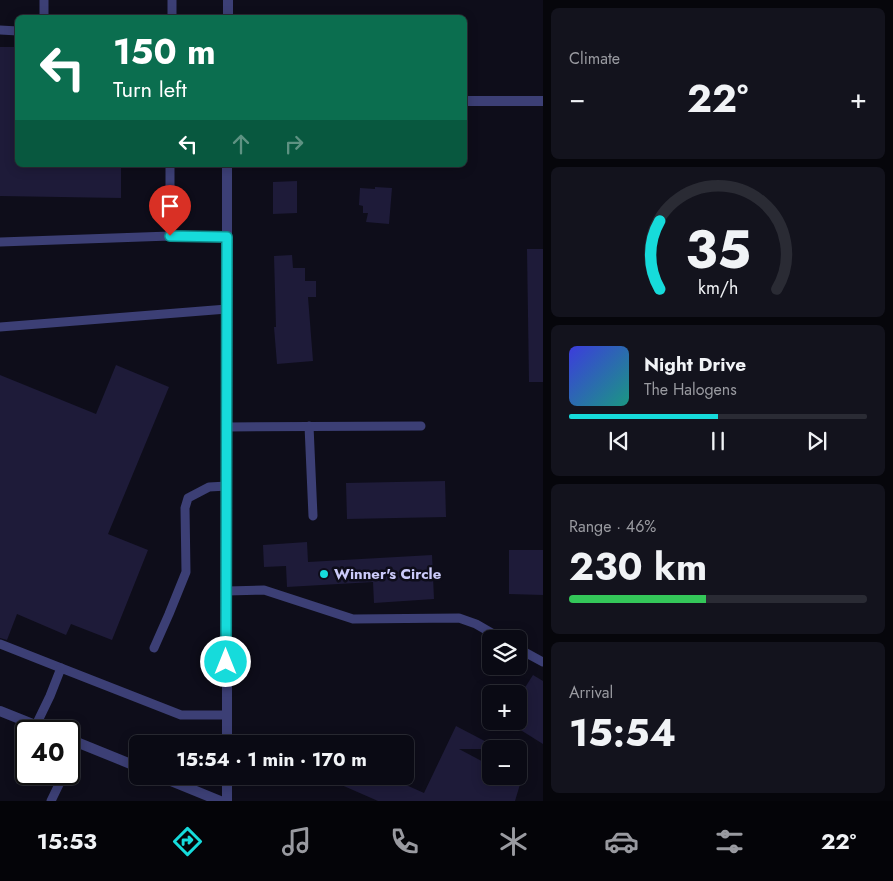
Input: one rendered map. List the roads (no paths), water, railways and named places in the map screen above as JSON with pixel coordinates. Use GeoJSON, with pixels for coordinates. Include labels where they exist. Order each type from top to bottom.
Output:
{"type":"FeatureCollection","features":[{"type":"Feature","properties":{"kind":"street"},"geometry":{"type":"LineString","coordinates":[[228,0],[228,15]]}},
{"type":"Feature","properties":{"kind":"street"},"geometry":{"type":"LineString","coordinates":[[467,101],[543,101]]}},
{"type":"Feature","properties":{"kind":"street"},"geometry":{"type":"LineString","coordinates":[[226,735],[227,167]]}},
{"type":"Feature","properties":{"kind":"street"},"geometry":{"type":"LineString","coordinates":[[0,711],[23,720]]}},
{"type":"Feature","properties":{"kind":"street"},"geometry":{"type":"LineString","coordinates":[[80,743],[129,763]]}},
{"type":"Feature","properties":{"kind":"street"},"geometry":{"type":"LineString","coordinates":[[181,785],[220,801]]}},
{"type":"Feature","properties":{"kind":"street"},"geometry":{"type":"LineString","coordinates":[[226,785],[226,801]]}},
{"type":"Feature","properties":{"kind":"lane"},"geometry":{"type":"LineString","coordinates":[[44,0],[44,15]]}},
{"type":"Feature","properties":{"kind":"lane"},"geometry":{"type":"LineString","coordinates":[[172,0],[172,15]]}},
{"type":"Feature","properties":{"kind":"lane"},"geometry":{"type":"LineString","coordinates":[[0,30],[15,31]]}},
{"type":"Feature","properties":{"kind":"lane"},"geometry":{"type":"LineString","coordinates":[[170,167],[170,236]]}},
{"type":"Feature","properties":{"kind":"lane"},"geometry":{"type":"LineString","coordinates":[[0,242],[170,236],[227,237]]}},
{"type":"Feature","properties":{"kind":"lane"},"geometry":{"type":"LineString","coordinates":[[0,327],[227,308]]}},
{"type":"Feature","properties":{"kind":"lane"},"geometry":{"type":"LineString","coordinates":[[309,426],[313,516]]}},
{"type":"Feature","properties":{"kind":"lane"},"geometry":{"type":"LineString","coordinates":[[227,427],[421,426]]}},
{"type":"Feature","properties":{"kind":"lane"},"geometry":{"type":"LineString","coordinates":[[154,648],[186,572],[185,508],[188,498],[209,486],[226,486]]}},
{"type":"Feature","properties":{"kind":"lane"},"geometry":{"type":"LineString","coordinates":[[227,591],[264,590],[353,619],[459,618],[486,630]]}},
{"type":"Feature","properties":{"kind":"lane"},"geometry":{"type":"LineString","coordinates":[[0,644],[181,715],[226,716]]}},
{"type":"Feature","properties":{"kind":"lane"},"geometry":{"type":"LineString","coordinates":[[527,653],[543,662]]}},
{"type":"Feature","properties":{"kind":"lane"},"geometry":{"type":"LineString","coordinates":[[38,720],[61,668]]}},
{"type":"Feature","properties":{"kind":"lane"},"geometry":{"type":"LineString","coordinates":[[51,801],[59,785]]}},
{"type":"Feature","properties":{"kind":"place","name":"Winner's Circle"},"geometry":{"type":"Point","coordinates":[324,574]}}]}
